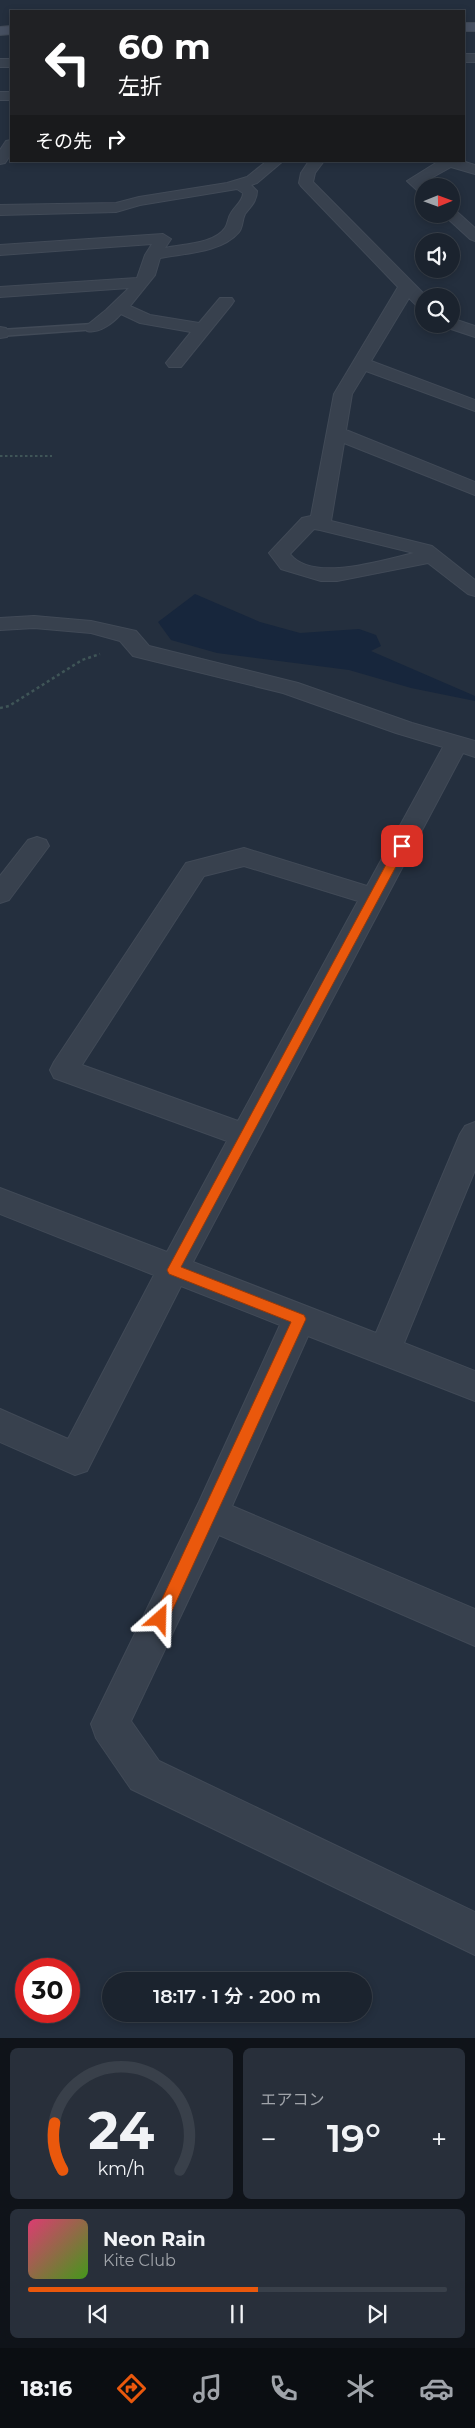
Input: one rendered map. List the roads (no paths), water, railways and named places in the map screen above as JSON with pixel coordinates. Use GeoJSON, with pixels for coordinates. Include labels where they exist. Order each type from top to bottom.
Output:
{"type":"FeatureCollection","features":[{"type":"Feature","properties":{"kind":"street"},"geometry":{"type":"LineString","coordinates":[[0,210],[116,207],[139,200],[240,185],[252,180],[275,162]]}},
{"type":"Feature","properties":{"kind":"street"},"geometry":{"type":"LineString","coordinates":[[316,162],[308,173],[306,183],[415,296]]}},
{"type":"Feature","properties":{"kind":"street"},"geometry":{"type":"LineString","coordinates":[[419,178],[448,162],[475,170]]}},
{"type":"Feature","properties":{"kind":"street"},"geometry":{"type":"LineString","coordinates":[[153,255],[209,244],[229,234],[237,215],[250,198],[250,191],[240,185]]}},
{"type":"Feature","properties":{"kind":"street"},"geometry":{"type":"LineString","coordinates":[[116,207],[123,242]]}},
{"type":"Feature","properties":{"kind":"street"},"geometry":{"type":"LineString","coordinates":[[460,220],[472,229]]}},
{"type":"Feature","properties":{"kind":"street"},"geometry":{"type":"LineString","coordinates":[[0,250],[164,239],[153,255],[142,282],[119,307],[93,327]]}},
{"type":"Feature","properties":{"kind":"street"},"geometry":{"type":"LineString","coordinates":[[0,292],[142,282]]}},
{"type":"Feature","properties":{"kind":"street"},"geometry":{"type":"LineString","coordinates":[[320,524],[343,394],[406,288]]}},
{"type":"Feature","properties":{"kind":"street"},"geometry":{"type":"LineString","coordinates":[[175,362],[226,301]]}},
{"type":"Feature","properties":{"kind":"street"},"geometry":{"type":"LineString","coordinates":[[119,307],[146,319],[202,329]]}},
{"type":"Feature","properties":{"kind":"street"},"geometry":{"type":"LineString","coordinates":[[361,363],[475,406]]}},
{"type":"Feature","properties":{"kind":"street"},"geometry":{"type":"LineString","coordinates":[[336,433],[475,489]]}},
{"type":"Feature","properties":{"kind":"street"},"geometry":{"type":"LineString","coordinates":[[432,556],[337,575],[321,575],[288,565],[279,553],[309,522],[320,524],[425,550],[475,590]]}},
{"type":"Feature","properties":{"kind":"street"},"geometry":{"type":"LineString","coordinates":[[0,624],[44,622],[91,627],[128,636],[141,651],[290,688],[465,746],[374,897],[173,1270],[75,1459],[0,1425]]}},
{"type":"Feature","properties":{"kind":"street"},"geometry":{"type":"LineString","coordinates":[[0,894],[37,846]]}},
{"type":"Feature","properties":{"kind":"street"},"geometry":{"type":"LineString","coordinates":[[246,1136],[64,1070],[196,869],[244,857],[374,897]]}},
{"type":"Feature","properties":{"kind":"street"},"geometry":{"type":"LineString","coordinates":[[385,1351],[475,1134]]}},
{"type":"Feature","properties":{"kind":"street"},"geometry":{"type":"LineString","coordinates":[[0,1202],[475,1386]]}},
{"type":"Feature","properties":{"kind":"street"},"geometry":{"type":"LineString","coordinates":[[299,1319],[211,1514],[110,1724],[145,1775],[475,1934]]}},
{"type":"Feature","properties":{"kind":"street"},"geometry":{"type":"LineString","coordinates":[[211,1514],[475,1628]]}},
{"type":"Feature","properties":{"kind":"lane"},"geometry":{"type":"LineString","coordinates":[[0,333],[93,327]]}},
{"type":"Feature","properties":{"kind":"water"},"geometry":{"type":"Polygon","coordinates":[[[195,594],[260,622],[300,633],[359,629],[376,635],[381,646],[371,651],[475,696],[475,701],[411,688],[349,670],[217,653],[171,640],[158,622],[195,594]]]}}]}
